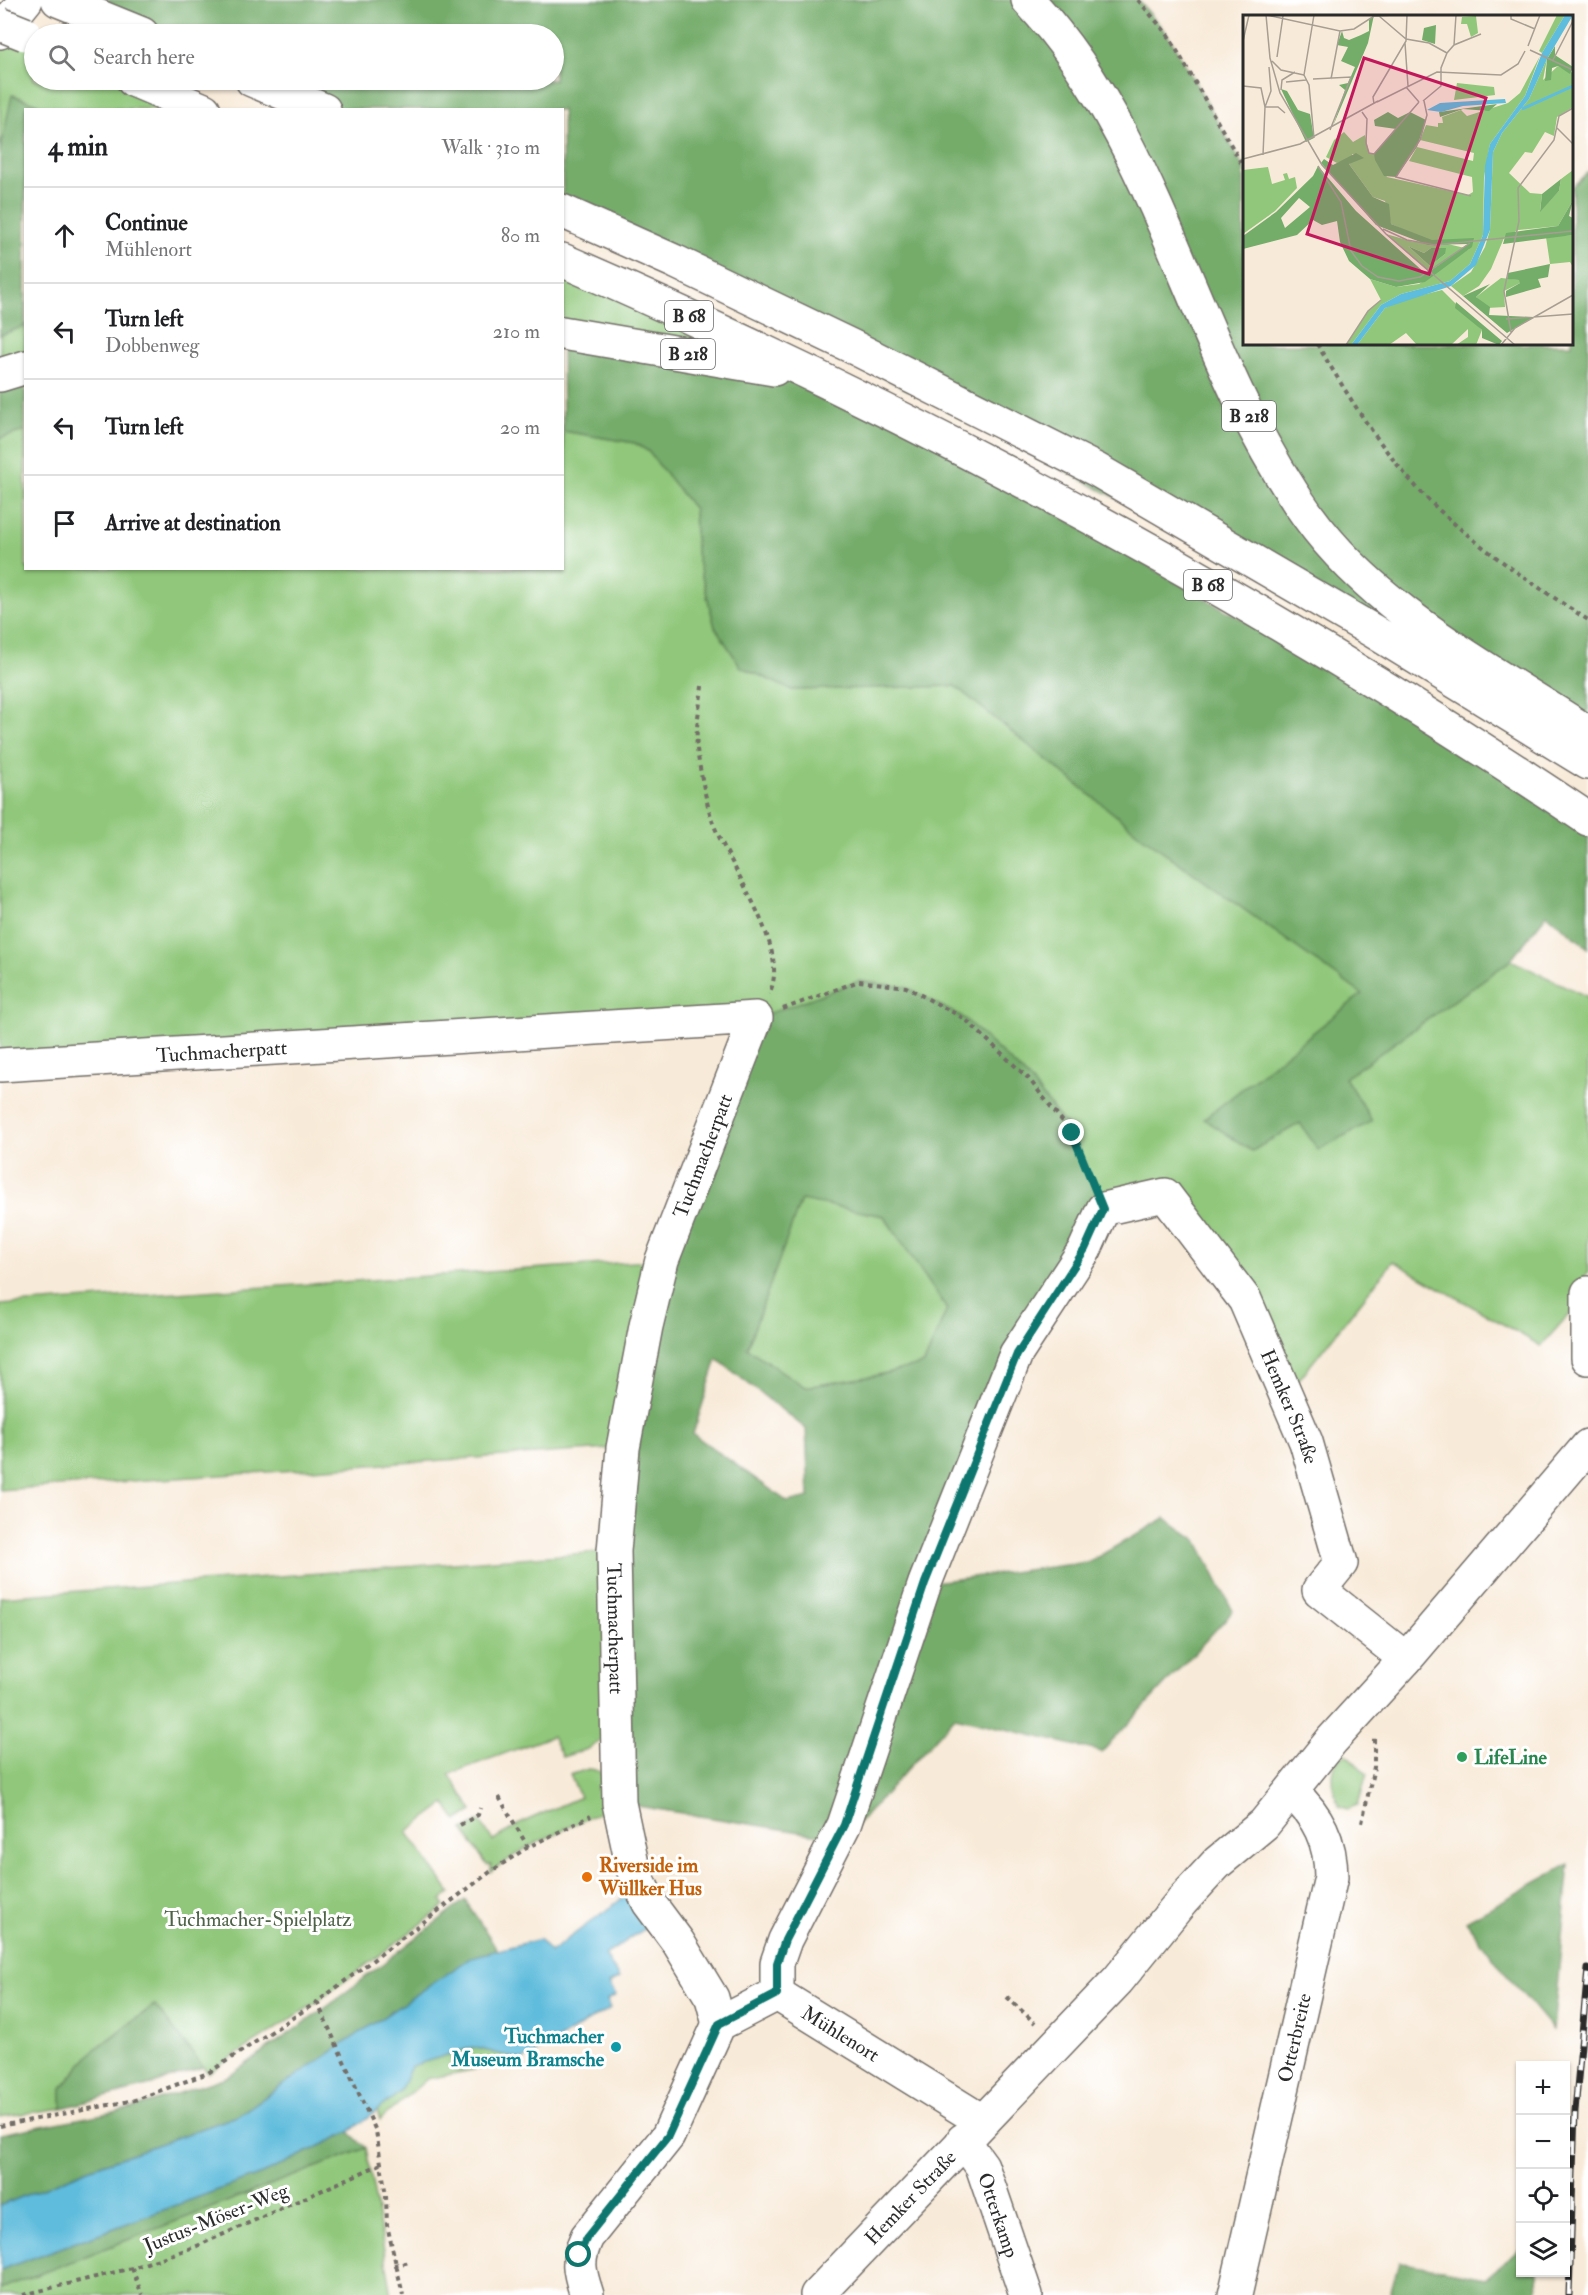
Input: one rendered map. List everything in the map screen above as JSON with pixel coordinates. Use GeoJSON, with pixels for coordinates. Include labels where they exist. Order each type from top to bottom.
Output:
{"type":"FeatureCollection","features":[{"type":"Feature","properties":{"kind":"main road"},"geometry":{"type":"LineString","coordinates":[[0,32],[26,0]]}},
{"type":"Feature","properties":{"kind":"main road"},"geometry":{"type":"LineString","coordinates":[[58,0],[117,24]]}},
{"type":"Feature","properties":{"kind":"main road","name":"B 218"},"geometry":{"type":"LineString","coordinates":[[1028,0],[1049,22],[1089,80],[1123,138],[1147,186],[1209,335],[1238,396],[1268,452],[1309,517],[1351,564],[1395,604],[1436,635],[1588,733]]}},
{"type":"Feature","properties":{"kind":"main road"},"geometry":{"type":"LineString","coordinates":[[0,24],[24,34]]}},
{"type":"Feature","properties":{"kind":"main road"},"geometry":{"type":"LineString","coordinates":[[157,90],[199,108]]}},
{"type":"Feature","properties":{"kind":"main road"},"geometry":{"type":"LineString","coordinates":[[276,90],[319,108]]}},
{"type":"Feature","properties":{"kind":"main road","name":"B 68"},"geometry":{"type":"LineString","coordinates":[[564,212],[844,342],[1097,470],[1373,631],[1588,763]]}},
{"type":"Feature","properties":{"kind":"main road","name":"B 68"},"geometry":{"type":"LineString","coordinates":[[564,261],[814,375],[1073,507],[1349,667],[1509,766],[1588,819]]}},
{"type":"Feature","properties":{"kind":"main road","name":"B 218"},"geometry":{"type":"LineString","coordinates":[[564,333],[814,375]]}},
{"type":"Feature","properties":{"kind":"main road"},"geometry":{"type":"LineString","coordinates":[[0,375],[24,368]]}},
{"type":"Feature","properties":{"kind":"main road","name":"Tuchmacherpatt"},"geometry":{"type":"LineString","coordinates":[[0,1065],[756,1018],[662,1260],[646,1326],[623,1448],[614,1551],[619,1803],[633,1869],[649,1903],[678,1942],[712,1998],[719,2024]]}},
{"type":"Feature","properties":{"kind":"main road","name":"Hemker Straße"},"geometry":{"type":"LineString","coordinates":[[1103,1209],[1165,1195],[1245,1300],[1306,1442],[1341,1563],[1319,1590],[1406,1659]]}},
{"type":"Feature","properties":{"kind":"main road"},"geometry":{"type":"LineString","coordinates":[[587,2295],[580,2274],[579,2255],[587,2237],[668,2136],[719,2024],[777,1994],[777,1963],[785,1940],[844,1825],[925,1583],[1017,1354],[1085,1249],[1103,1209]]}},
{"type":"Feature","properties":{"kind":"main road"},"geometry":{"type":"LineString","coordinates":[[1588,1293],[1588,1358]]}},
{"type":"Feature","properties":{"kind":"main road","name":"Hemker Straße"},"geometry":{"type":"LineString","coordinates":[[818,2295],[1130,1966],[1218,1862],[1264,1824],[1332,1740],[1406,1659],[1588,1446]]}},
{"type":"Feature","properties":{"kind":"main road","name":"Otterbreite"},"geometry":{"type":"LineString","coordinates":[[1235,2295],[1331,1877],[1331,1855],[1324,1832],[1309,1808],[1292,1792]]}},
{"type":"Feature","properties":{"kind":"main road","name":"Mühlenort"},"geometry":{"type":"LineString","coordinates":[[777,1994],[982,2120]]}},
{"type":"Feature","properties":{"kind":"main road","name":"Otterkamp"},"geometry":{"type":"LineString","coordinates":[[982,2120],[982,2166],[1026,2295]]}},
{"type":"Feature","properties":{"kind":"path"},"geometry":{"type":"LineString","coordinates":[[1138,0],[1168,34],[1243,165]]}},
{"type":"Feature","properties":{"kind":"path"},"geometry":{"type":"LineString","coordinates":[[1318,345],[1353,404],[1392,457],[1437,508],[1502,564],[1588,620]]}},
{"type":"Feature","properties":{"kind":"path"},"geometry":{"type":"LineString","coordinates":[[702,686],[697,748],[712,817],[728,857],[752,898],[772,950],[774,985],[756,1018]]}},
{"type":"Feature","properties":{"kind":"path"},"geometry":{"type":"LineString","coordinates":[[756,1018],[859,981],[906,987],[965,1019],[1029,1078],[1072,1133],[1103,1209]]}},
{"type":"Feature","properties":{"kind":"path"},"geometry":{"type":"LineString","coordinates":[[1362,1823],[1374,1767],[1374,1732]]}},
{"type":"Feature","properties":{"kind":"path"},"geometry":{"type":"LineString","coordinates":[[499,1797],[528,1847]]}},
{"type":"Feature","properties":{"kind":"path"},"geometry":{"type":"LineString","coordinates":[[0,2126],[135,2100],[208,2073],[317,2002],[475,1883],[528,1847],[619,1803]]}},
{"type":"Feature","properties":{"kind":"path"},"geometry":{"type":"LineString","coordinates":[[460,1825],[478,1815],[480,1808]]}},
{"type":"Feature","properties":{"kind":"path"},"geometry":{"type":"LineString","coordinates":[[471,1878],[475,1883]]}},
{"type":"Feature","properties":{"kind":"path"},"geometry":{"type":"LineString","coordinates":[[317,2002],[373,2122],[386,2196],[387,2225],[394,2265],[403,2295]]}},
{"type":"Feature","properties":{"kind":"path","name":"Justus-Möser-Weg"},"geometry":{"type":"LineString","coordinates":[[23,2295],[132,2268],[197,2246],[381,2164]]}},
{"type":"Feature","properties":{"kind":"path"},"geometry":{"type":"LineString","coordinates":[[394,2265],[411,2262]]}},
{"type":"Feature","properties":{"kind":"path"},"geometry":{"type":"LineString","coordinates":[[132,2268],[141,2295]]}},
{"type":"Feature","properties":{"kind":"green space"},"geometry":{"type":"Polygon","coordinates":[[[58,0],[1138,0],[1168,35],[1243,166],[1243,345],[1573,345],[1573,186],[1588,172],[1588,733],[1373,631],[564,212],[564,108],[322,108],[277,90],[564,90],[564,24],[117,24],[58,0]]]}},
{"type":"Feature","properties":{"kind":"green space"},"geometry":{"type":"Polygon","coordinates":[[[0,32],[24,36],[24,90],[157,90],[202,108],[47,108],[13,95],[0,151],[0,32]]]}},
{"type":"Feature","properties":{"kind":"green space"},"geometry":{"type":"Polygon","coordinates":[[[12,95],[47,108],[24,108],[24,326],[0,335],[0,151],[12,95]]]}},
{"type":"Feature","properties":{"kind":"green space"},"geometry":{"type":"Polygon","coordinates":[[[564,261],[814,375],[564,333],[564,261]]]}},
{"type":"Feature","properties":{"kind":"green space"},"geometry":{"type":"Polygon","coordinates":[[[24,326],[24,367],[0,375],[0,335],[24,326]]]}},
{"type":"Feature","properties":{"kind":"green space"},"geometry":{"type":"Polygon","coordinates":[[[564,333],[814,375],[1588,817],[1588,948],[1547,914],[1511,960],[1345,1078],[1372,1121],[1318,1150],[1300,1123],[1252,1151],[1204,1119],[1362,994],[1143,837],[955,686],[792,690],[741,667],[715,627],[696,553],[694,509],[648,451],[635,443],[564,431],[564,333]]]}},
{"type":"Feature","properties":{"kind":"green space"},"geometry":{"type":"Polygon","coordinates":[[[24,367],[24,431],[0,438],[0,375],[24,367]]]}},
{"type":"Feature","properties":{"kind":"green space"},"geometry":{"type":"Polygon","coordinates":[[[24,431],[24,570],[564,570],[564,431],[635,443],[648,451],[694,509],[696,553],[715,627],[741,667],[792,690],[955,686],[1143,837],[1362,994],[1205,1119],[1252,1150],[1300,1123],[1372,1121],[1345,1078],[1511,960],[1588,997],[1588,1272],[1580,1284],[1572,1311],[1541,1346],[1393,1261],[1286,1396],[1165,1195],[1103,1209],[1072,1133],[1028,1078],[965,1019],[906,987],[756,1018],[0,1065],[0,438],[24,431]]]}},
{"type":"Feature","properties":{"kind":"green space"},"geometry":{"type":"Polygon","coordinates":[[[859,981],[906,987],[965,1019],[1028,1078],[1072,1133],[1103,1209],[1016,1354],[925,1583],[1089,1562],[1165,1518],[1197,1540],[1233,1611],[1102,1752],[955,1717],[844,1839],[619,1803],[618,1711],[646,1326],[756,1018],[859,981]],[[801,1200],[747,1348],[805,1387],[874,1376],[924,1364],[947,1309],[884,1216],[801,1200]],[[717,1359],[693,1434],[788,1502],[809,1497],[806,1429],[717,1359]]]}},
{"type":"Feature","properties":{"kind":"green space"},"geometry":{"type":"Polygon","coordinates":[[[801,1199],[884,1216],[947,1309],[924,1364],[874,1376],[805,1387],[747,1348],[801,1199]]]}},
{"type":"Feature","properties":{"kind":"green space"},"geometry":{"type":"Polygon","coordinates":[[[662,1260],[623,1448],[0,1490],[0,1305],[662,1260]]]}},
{"type":"Feature","properties":{"kind":"green space","name":"Tuchmacher-Spielplatz"},"geometry":{"type":"Polygon","coordinates":[[[614,1551],[603,1739],[588,1749],[562,1757],[552,1736],[449,1774],[473,1811],[457,1821],[445,1804],[407,1832],[450,1893],[441,1901],[445,1906],[317,2002],[208,2073],[154,2005],[94,2050],[62,2088],[62,2108],[0,2117],[0,1597],[614,1551]]]}},
{"type":"Feature","properties":{"kind":"green space"},"geometry":{"type":"Polygon","coordinates":[[[1346,1754],[1367,1774],[1358,1805],[1347,1809],[1339,1806],[1332,1777],[1335,1764],[1346,1754]]]}},
{"type":"Feature","properties":{"kind":"green space"},"geometry":{"type":"Polygon","coordinates":[[[588,1769],[600,1772],[604,1776],[619,1803],[528,1847],[490,1872],[491,1864],[487,1865],[463,1830],[480,1821],[493,1841],[521,1823],[580,1797],[570,1775],[588,1769]]]}},
{"type":"Feature","properties":{"kind":"green space"},"geometry":{"type":"Polygon","coordinates":[[[1569,1864],[1553,2030],[1504,1972],[1466,1921],[1569,1864]]]}},
{"type":"Feature","properties":{"kind":"green space"},"geometry":{"type":"Polygon","coordinates":[[[465,1900],[498,1950],[472,1957],[237,2116],[86,2170],[0,2206],[0,2134],[134,2108],[229,2076],[328,2006],[465,1900]]]}},
{"type":"Feature","properties":{"kind":"green space"},"geometry":{"type":"Polygon","coordinates":[[[155,2005],[203,2067],[148,2086],[62,2108],[62,2088],[94,2050],[155,2005]]]}},
{"type":"Feature","properties":{"kind":"green space"},"geometry":{"type":"Polygon","coordinates":[[[473,2047],[523,2060],[427,2079],[380,2120],[377,2110],[400,2092],[411,2066],[473,2047]]]}},
{"type":"Feature","properties":{"kind":"green space"},"geometry":{"type":"Polygon","coordinates":[[[349,2132],[366,2148],[0,2289],[0,2270],[264,2173],[349,2132]]]}},
{"type":"Feature","properties":{"kind":"green space"},"geometry":{"type":"Polygon","coordinates":[[[366,2148],[392,2295],[0,2295],[0,2289],[366,2148]]]}},
{"type":"Feature","properties":{"kind":"green space"},"geometry":{"type":"Polygon","coordinates":[[[1516,2252],[1516,2277],[1537,2277],[1538,2295],[1390,2295],[1399,2262],[1486,2278],[1516,2252]]]}},
{"type":"Feature","properties":{"kind":"water"},"geometry":{"type":"Polygon","coordinates":[[[632,1891],[652,1924],[605,1955],[619,1978],[609,1984],[616,1995],[607,2000],[611,2008],[523,2060],[473,2047],[411,2066],[400,2092],[349,2132],[264,2173],[0,2270],[0,2206],[86,2170],[237,2116],[472,1957],[539,1939],[550,1952],[632,1891]]]}},
{"type":"Feature","properties":{"kind":"railway"},"geometry":{"type":"LineString","coordinates":[[1569,2295],[1575,2111],[1588,1969]]}},
{"type":"Feature","properties":{"kind":"place","name":"LifeLine"},"geometry":{"type":"Point","coordinates":[1462,1757]}},
{"type":"Feature","properties":{"kind":"place","name":"Riverside im Wüllker Hus"},"geometry":{"type":"Point","coordinates":[587,1877]}},
{"type":"Feature","properties":{"kind":"place","name":"Tuchmacher Museum Bramsche"},"geometry":{"type":"Point","coordinates":[616,2047]}},
{"type":"Feature","properties":{"kind":"route"},"geometry":{"type":"LineString","coordinates":[[579,2255],[587,2237],[668,2136],[719,2024],[777,1994],[777,1963],[785,1940],[844,1825],[925,1583],[1017,1354],[1085,1249],[1103,1209],[1072,1133]]}}]}
